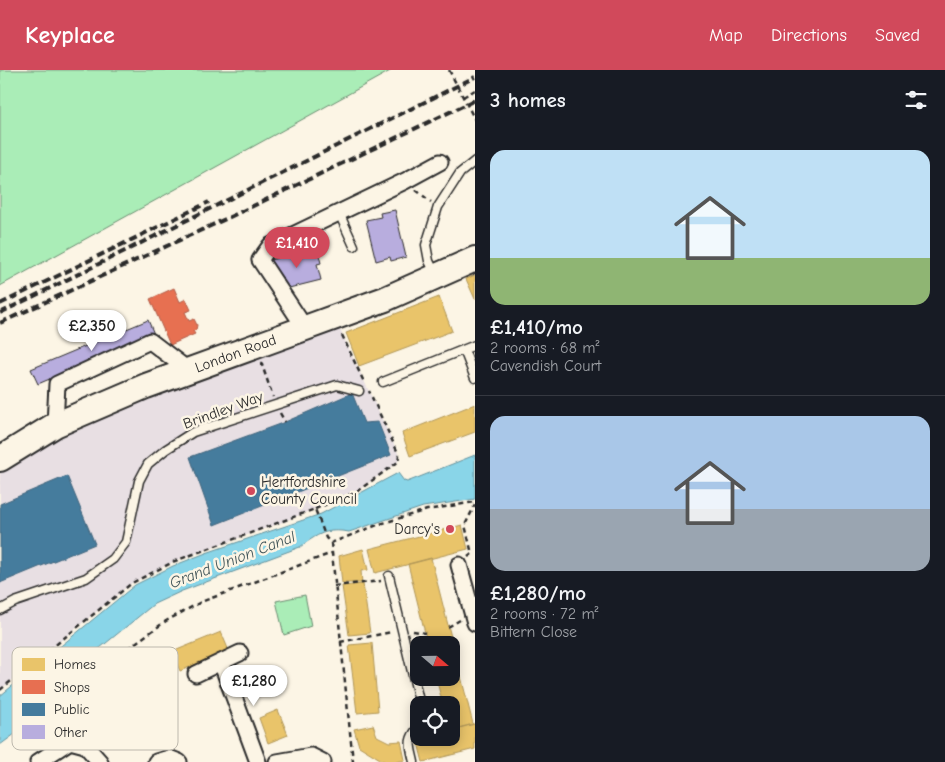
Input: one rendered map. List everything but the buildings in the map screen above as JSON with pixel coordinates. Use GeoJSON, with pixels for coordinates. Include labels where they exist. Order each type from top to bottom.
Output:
{"type":"FeatureCollection","features":[{"type":"Feature","properties":{"kind":"main road","name":"London Road"},"geometry":{"type":"LineString","coordinates":[[0,459],[55,425],[188,370],[385,299],[475,259]]}},
{"type":"Feature","properties":{"kind":"street"},"geometry":{"type":"LineString","coordinates":[[305,328],[260,260],[270,246],[405,182],[440,162]]}},
{"type":"Feature","properties":{"kind":"street"},"geometry":{"type":"LineString","coordinates":[[55,425],[57,384],[150,341],[188,370]]}},
{"type":"Feature","properties":{"kind":"street"},"geometry":{"type":"LineString","coordinates":[[459,565],[475,622]]}},
{"type":"Feature","properties":{"kind":"street"},"geometry":{"type":"LineString","coordinates":[[196,674],[240,654]]}},
{"type":"Feature","properties":{"kind":"street"},"geometry":{"type":"LineString","coordinates":[[221,662],[258,762]]}},
{"type":"Feature","properties":{"kind":"street"},"geometry":{"type":"LineString","coordinates":[[38,762],[57,750]]}},
{"type":"Feature","properties":{"kind":"street"},"geometry":{"type":"LineString","coordinates":[[89,750],[100,762]]}},
{"type":"Feature","properties":{"kind":"street"},"geometry":{"type":"LineString","coordinates":[[277,762],[310,756],[322,762]]}},
{"type":"Feature","properties":{"kind":"street"},"geometry":{"type":"LineString","coordinates":[[156,762],[169,758],[179,762]]}},
{"type":"Feature","properties":{"kind":"lane"},"geometry":{"type":"LineString","coordinates":[[436,277],[429,261],[426,245],[438,207],[460,173],[475,161]]}},
{"type":"Feature","properties":{"kind":"lane"},"geometry":{"type":"LineString","coordinates":[[339,213],[354,246]]}},
{"type":"Feature","properties":{"kind":"lane"},"geometry":{"type":"LineString","coordinates":[[382,382],[475,345]]}},
{"type":"Feature","properties":{"kind":"lane"},"geometry":{"type":"LineString","coordinates":[[464,350],[475,378]]}},
{"type":"Feature","properties":{"kind":"lane","name":"Brindley Way"},"geometry":{"type":"LineString","coordinates":[[0,610],[15,602],[86,578],[113,559],[126,542],[139,481],[148,464],[165,450],[193,432],[337,385],[359,391]]}},
{"type":"Feature","properties":{"kind":"lane"},"geometry":{"type":"LineString","coordinates":[[390,578],[418,696]]}},
{"type":"Feature","properties":{"kind":"lane"},"geometry":{"type":"LineString","coordinates":[[411,746],[414,762]]}},
{"type":"Feature","properties":{"kind":"path"},"geometry":{"type":"LineString","coordinates":[[449,70],[475,120]]}},
{"type":"Feature","properties":{"kind":"path"},"geometry":{"type":"LineString","coordinates":[[464,96],[475,90]]}},
{"type":"Feature","properties":{"kind":"path"},"geometry":{"type":"LineString","coordinates":[[405,182],[438,207]]}},
{"type":"Feature","properties":{"kind":"path"},"geometry":{"type":"LineString","coordinates":[[53,647],[132,583],[175,561],[315,510],[356,492],[398,462],[399,455],[334,317]]}},
{"type":"Feature","properties":{"kind":"path"},"geometry":{"type":"LineString","coordinates":[[256,346],[276,405],[285,422]]}},
{"type":"Feature","properties":{"kind":"path"},"geometry":{"type":"LineString","coordinates":[[331,543],[380,524],[427,510],[475,504]]}},
{"type":"Feature","properties":{"kind":"path"},"geometry":{"type":"LineString","coordinates":[[459,565],[472,554],[465,525],[475,504]]}},
{"type":"Feature","properties":{"kind":"path"},"geometry":{"type":"LineString","coordinates":[[315,510],[326,538],[331,543],[353,762]]}},
{"type":"Feature","properties":{"kind":"path"},"geometry":{"type":"LineString","coordinates":[[130,647],[166,621],[201,602],[332,553]]}},
{"type":"Feature","properties":{"kind":"path"},"geometry":{"type":"LineString","coordinates":[[334,586],[390,578]]}},
{"type":"Feature","properties":{"kind":"path"},"geometry":{"type":"LineString","coordinates":[[340,642],[403,630],[425,633]]}},
{"type":"Feature","properties":{"kind":"path"},"geometry":{"type":"LineString","coordinates":[[0,690],[12,680]]}},
{"type":"Feature","properties":{"kind":"shaded area"},"geometry":{"type":"Polygon","coordinates":[[[334,317],[399,455],[398,462],[356,492],[278,524],[175,561],[132,583],[53,647],[12,647],[12,680],[0,690],[0,459],[334,317]]]}},
{"type":"Feature","properties":{"kind":"green space"},"geometry":{"type":"Polygon","coordinates":[[[0,70],[392,70],[0,286],[0,70]]]}},
{"type":"Feature","properties":{"kind":"green space"},"geometry":{"type":"Polygon","coordinates":[[[305,595],[311,626],[284,635],[276,601],[305,595]]]}},
{"type":"Feature","properties":{"kind":"water","name":"Grand Union Canal"},"geometry":{"type":"Polygon","coordinates":[[[475,455],[475,499],[423,507],[349,532],[334,531],[323,533],[300,547],[182,591],[154,604],[101,647],[60,647],[135,585],[173,566],[321,514],[398,473],[407,482],[475,455]]]}},
{"type":"Feature","properties":{"kind":"water"},"geometry":{"type":"Polygon","coordinates":[[[12,686],[12,736],[0,745],[0,696],[12,686]]]}},
{"type":"Feature","properties":{"kind":"railway"},"geometry":{"type":"LineString","coordinates":[[0,313],[475,77]]}},
{"type":"Feature","properties":{"kind":"railway"},"geometry":{"type":"LineString","coordinates":[[0,323],[234,215],[475,100]]}},
{"type":"Feature","properties":{"kind":"railway"},"geometry":{"type":"LineString","coordinates":[[0,304],[209,202]]}},
{"type":"Feature","properties":{"kind":"place","name":"Hertfordshire County Council"},"geometry":{"type":"Point","coordinates":[251,491]}},
{"type":"Feature","properties":{"kind":"place","name":"Darcy's"},"geometry":{"type":"Point","coordinates":[450,529]}}]}
